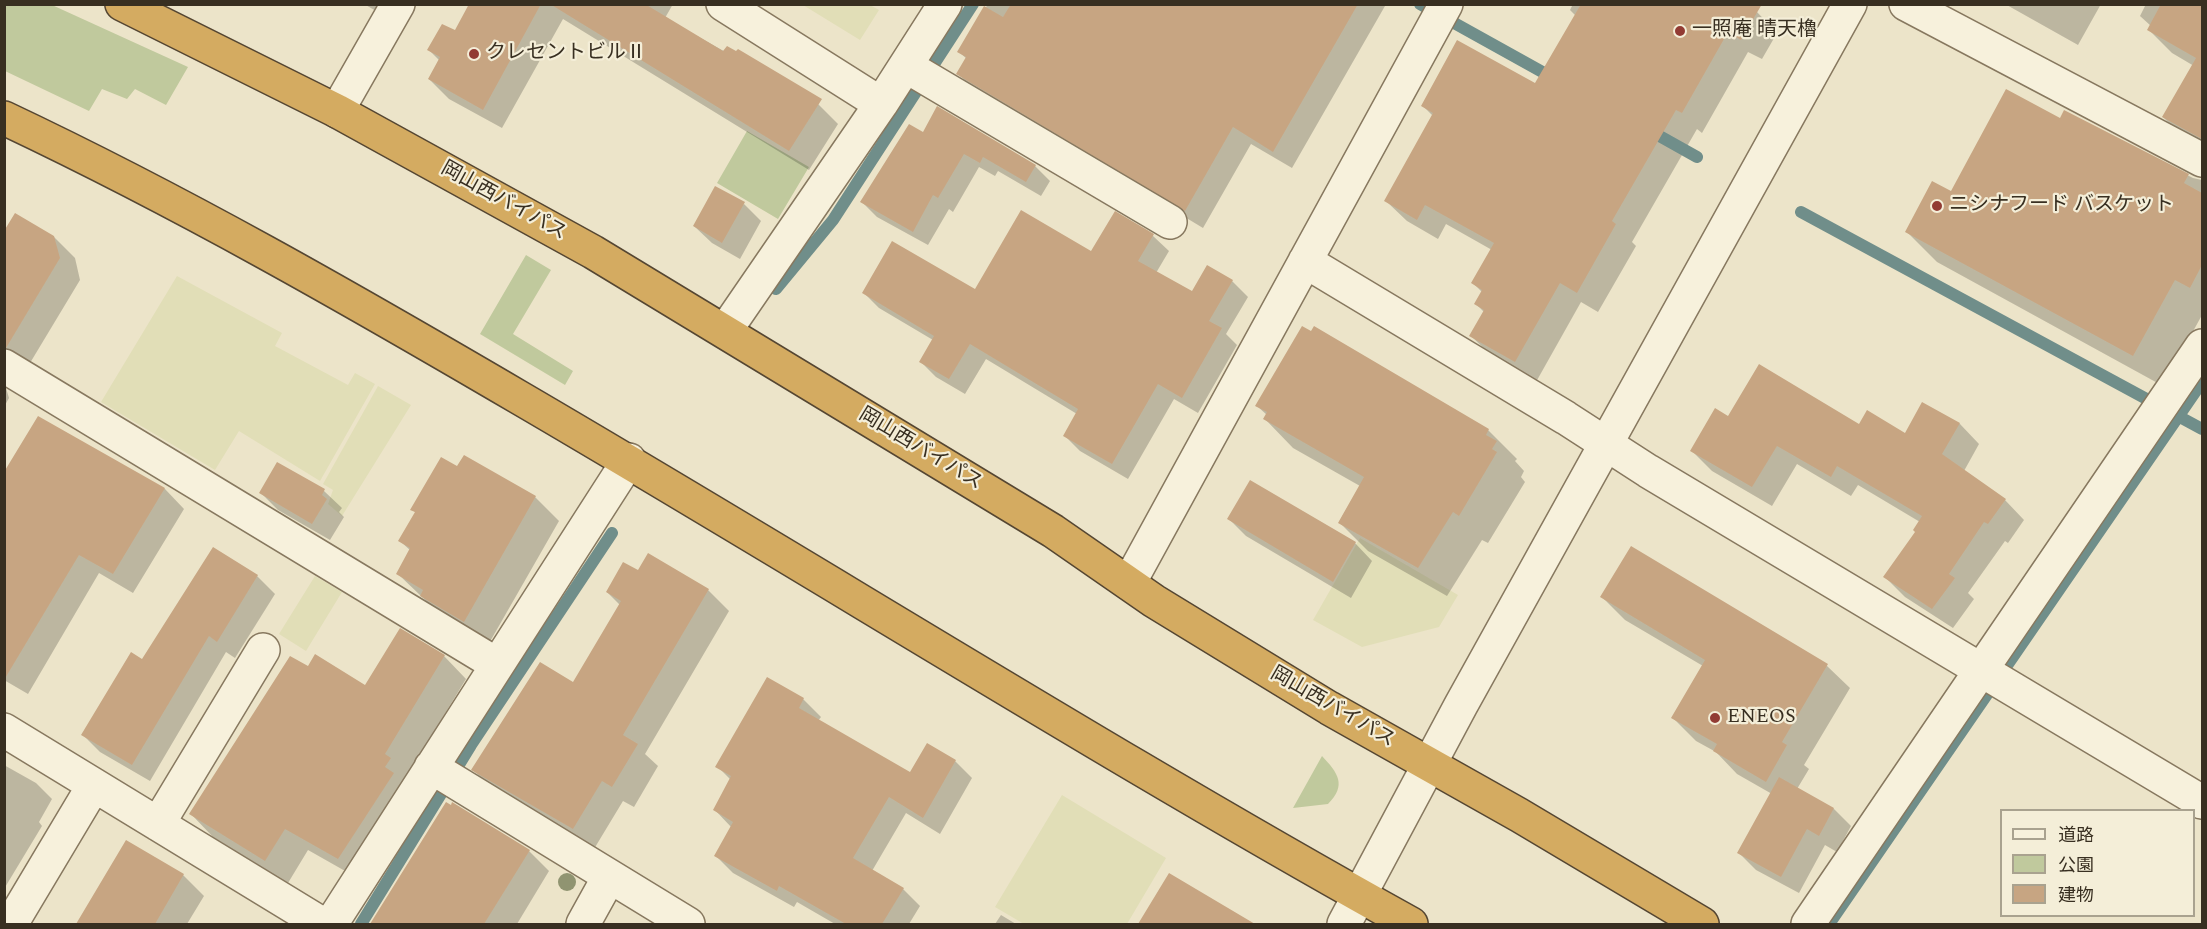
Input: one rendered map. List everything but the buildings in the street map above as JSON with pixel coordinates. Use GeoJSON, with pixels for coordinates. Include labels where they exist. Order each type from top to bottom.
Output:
{"type":"FeatureCollection","features":[{"type":"Feature","properties":{"kind":"highway","name":"岡山西バイパス"},"geometry":{"type":"LineString","coordinates":[[122,4],[337,111],[593,252],[1053,531],[1129,583],[1329,708],[1702,924]]}},
{"type":"Feature","properties":{"kind":"highway"},"geometry":{"type":"LineString","coordinates":[[4,118],[180,204],[316,278],[629,460],[1254,837],[1412,924]]}},
{"type":"Feature","properties":{"kind":"street"},"geometry":{"type":"LineString","coordinates":[[337,111],[398,4]]}},
{"type":"Feature","properties":{"kind":"street"},"geometry":{"type":"LineString","coordinates":[[723,4],[881,104]]}},
{"type":"Feature","properties":{"kind":"street"},"geometry":{"type":"LineString","coordinates":[[725,332],[881,104],[919,74],[945,4]]}},
{"type":"Feature","properties":{"kind":"street"},"geometry":{"type":"LineString","coordinates":[[1344,924],[1429,764],[1850,4]]}},
{"type":"Feature","properties":{"kind":"street"},"geometry":{"type":"LineString","coordinates":[[1906,4],[2202,160]]}},
{"type":"Feature","properties":{"kind":"street"},"geometry":{"type":"LineString","coordinates":[[1129,583],[1442,13]]}},
{"type":"Feature","properties":{"kind":"street"},"geometry":{"type":"LineString","coordinates":[[919,74],[1170,222]]}},
{"type":"Feature","properties":{"kind":"street"},"geometry":{"type":"LineString","coordinates":[[1305,261],[1607,446],[2202,802]]}},
{"type":"Feature","properties":{"kind":"street"},"geometry":{"type":"LineString","coordinates":[[1808,924],[1991,677],[2202,346]]}},
{"type":"Feature","properties":{"kind":"street"},"geometry":{"type":"LineString","coordinates":[[4,366],[496,664]]}},
{"type":"Feature","properties":{"kind":"street"},"geometry":{"type":"LineString","coordinates":[[331,924],[443,774],[496,664],[629,460]]}},
{"type":"Feature","properties":{"kind":"street"},"geometry":{"type":"LineString","coordinates":[[158,824],[263,650]]}},
{"type":"Feature","properties":{"kind":"street"},"geometry":{"type":"LineString","coordinates":[[4,730],[322,924]]}},
{"type":"Feature","properties":{"kind":"street"},"geometry":{"type":"LineString","coordinates":[[443,774],[688,924]]}},
{"type":"Feature","properties":{"kind":"street"},"geometry":{"type":"LineString","coordinates":[[11,924],[94,785]]}},
{"type":"Feature","properties":{"kind":"street"},"geometry":{"type":"LineString","coordinates":[[583,924],[609,877]]}},
{"type":"Feature","properties":{"kind":"shaded area"},"geometry":{"type":"Polygon","coordinates":[[[803,5],[870,5],[879,10],[860,40],[803,5]]]}},
{"type":"Feature","properties":{"kind":"shaded area"},"geometry":{"type":"Polygon","coordinates":[[[177,276],[282,333],[275,346],[348,385],[355,373],[375,384],[320,481],[239,431],[215,470],[101,402],[177,276]]]}},
{"type":"Feature","properties":{"kind":"shaded area"},"geometry":{"type":"Polygon","coordinates":[[[378,386],[411,405],[342,516],[328,504],[333,490],[323,484],[378,386]]]}},
{"type":"Feature","properties":{"kind":"shaded area"},"geometry":{"type":"Polygon","coordinates":[[[1360,538],[1458,595],[1439,627],[1362,647],[1313,620],[1360,538]]]}},
{"type":"Feature","properties":{"kind":"shaded area"},"geometry":{"type":"Polygon","coordinates":[[[315,576],[342,592],[306,651],[279,634],[315,576]]]}},
{"type":"Feature","properties":{"kind":"shaded area"},"geometry":{"type":"Polygon","coordinates":[[[1062,795],[1166,858],[1127,924],[1024,924],[995,907],[1062,795]]]}},
{"type":"Feature","properties":{"kind":"green space"},"geometry":{"type":"Polygon","coordinates":[[[4,5],[52,5],[188,67],[166,105],[135,89],[127,99],[102,89],[89,111],[5,71],[4,5]]]}},
{"type":"Feature","properties":{"kind":"green space"},"geometry":{"type":"Polygon","coordinates":[[[747,131],[809,167],[778,219],[717,183],[747,131]]]}},
{"type":"Feature","properties":{"kind":"green space"},"geometry":{"type":"Polygon","coordinates":[[[526,255],[551,270],[513,334],[573,371],[565,385],[480,334],[526,255]]]}},
{"type":"Feature","properties":{"kind":"green space"},"geometry":{"type":"Polygon","coordinates":[[[1322,756],[1338,779],[1339,785],[1334,797],[1328,804],[1293,808],[1322,756]]]}},
{"type":"Feature","properties":{"kind":"waterway"},"geometry":{"type":"LineString","coordinates":[[776,289],[833,220],[973,4]]}},
{"type":"Feature","properties":{"kind":"waterway"},"geometry":{"type":"LineString","coordinates":[[1420,4],[1555,79]]}},
{"type":"Feature","properties":{"kind":"waterway"},"geometry":{"type":"LineString","coordinates":[[1647,129],[1697,157]]}},
{"type":"Feature","properties":{"kind":"waterway"},"geometry":{"type":"LineString","coordinates":[[1801,212],[2202,429]]}},
{"type":"Feature","properties":{"kind":"waterway"},"geometry":{"type":"LineString","coordinates":[[1829,924],[2202,382]]}},
{"type":"Feature","properties":{"kind":"waterway"},"geometry":{"type":"LineString","coordinates":[[361,924],[471,745],[612,533]]}},
{"type":"Feature","properties":{"kind":"place","name":"一照庵 晴天櫓"},"geometry":{"type":"Point","coordinates":[1680,31]}},
{"type":"Feature","properties":{"kind":"place","name":"クレセントビルⅡ"},"geometry":{"type":"Point","coordinates":[474,54]}},
{"type":"Feature","properties":{"kind":"place","name":"ニシナフード バスケット"},"geometry":{"type":"Point","coordinates":[1937,206]}},
{"type":"Feature","properties":{"kind":"place","name":"ENEOS"},"geometry":{"type":"Point","coordinates":[1715,718]}}]}
